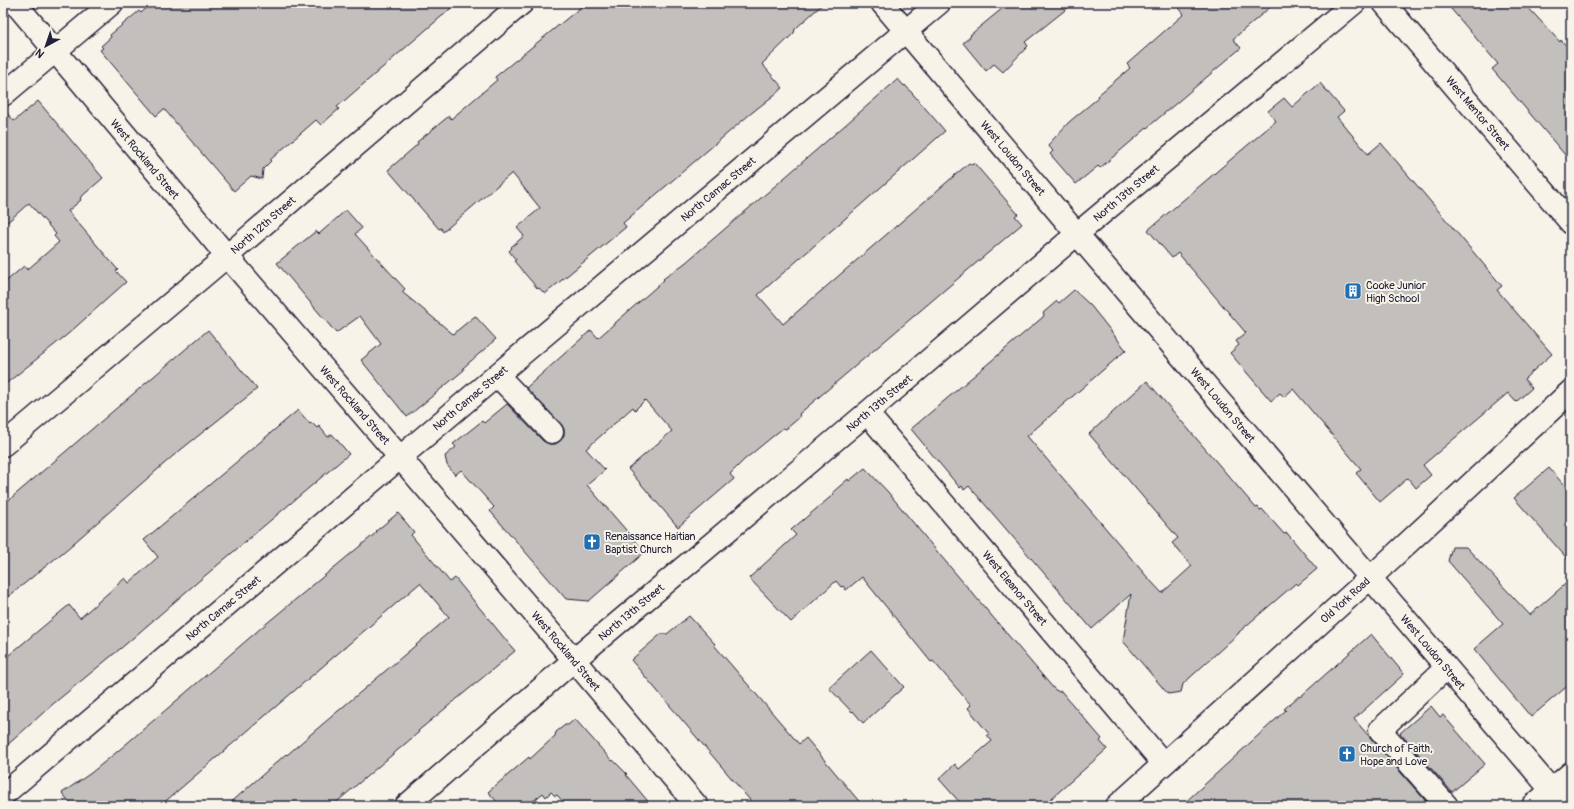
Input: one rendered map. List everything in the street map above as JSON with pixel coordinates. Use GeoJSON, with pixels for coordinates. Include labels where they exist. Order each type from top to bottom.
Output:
{"type":"FeatureCollection","features":[{"type":"Feature","properties":{"kind":"street","name":"West Rockland Street"},"geometry":{"type":"LineString","coordinates":[[14,3],[227,256],[574,660],[697,806]]}},
{"type":"Feature","properties":{"kind":"street"},"geometry":{"type":"LineString","coordinates":[[3,95],[112,3]]}},
{"type":"Feature","properties":{"kind":"street","name":"North 12th Street"},"geometry":{"type":"LineString","coordinates":[[3,445],[227,256],[522,3]]}},
{"type":"Feature","properties":{"kind":"street","name":"West Loudon Street"},"geometry":{"type":"LineString","coordinates":[[882,3],[1558,798]]}},
{"type":"Feature","properties":{"kind":"street","name":"North Camac Street"},"geometry":{"type":"LineString","coordinates":[[3,795],[939,3]]}},
{"type":"Feature","properties":{"kind":"street","name":"North 13th Street"},"geometry":{"type":"LineString","coordinates":[[406,806],[574,660],[1077,234],[1354,3]]}},
{"type":"Feature","properties":{"kind":"street","name":"West Mentor Street"},"geometry":{"type":"LineString","coordinates":[[1384,3],[1571,223]]}},
{"type":"Feature","properties":{"kind":"street"},"geometry":{"type":"LineString","coordinates":[[498,375],[552,432]]}},
{"type":"Feature","properties":{"kind":"street","name":"Old York Road"},"geometry":{"type":"LineString","coordinates":[[1116,806],[1370,578],[1571,391]]}},
{"type":"Feature","properties":{"kind":"street","name":"West Eleanor Street"},"geometry":{"type":"LineString","coordinates":[[867,413],[1163,764]]}},
{"type":"Feature","properties":{"kind":"street"},"geometry":{"type":"LineString","coordinates":[[1446,668],[1380,730],[1447,806]]}},
{"type":"Feature","properties":{"kind":"street"},"geometry":{"type":"LineString","coordinates":[[1533,806],[1558,798],[1571,773]]}},
{"type":"Feature","properties":{"kind":"building"},"geometry":{"type":"Polygon","coordinates":[[[152,3],[457,3],[337,107],[339,109],[321,125],[316,120],[270,160],[271,161],[263,169],[262,179],[251,176],[234,191],[164,109],[156,116],[100,50],[103,48],[101,46],[111,37],[110,35],[139,11],[141,13],[152,3]]]}},
{"type":"Feature","properties":{"kind":"building"},"geometry":{"type":"Polygon","coordinates":[[[586,3],[824,3],[795,29],[794,33],[762,64],[783,88],[749,115],[623,223],[626,227],[545,294],[539,288],[538,289],[514,261],[516,260],[509,251],[512,248],[511,247],[524,236],[517,228],[540,208],[512,173],[443,232],[388,170],[418,144],[417,142],[449,116],[451,119],[497,80],[495,77],[586,3]]]}},
{"type":"Feature","properties":{"kind":"building"},"geometry":{"type":"Polygon","coordinates":[[[1009,3],[1074,3],[1025,42],[1028,46],[1003,72],[994,64],[986,71],[963,43],[971,36],[970,35],[1009,3]]]}},
{"type":"Feature","properties":{"kind":"building"},"geometry":{"type":"Polygon","coordinates":[[[1175,3],[1275,3],[1233,39],[1241,48],[1100,168],[1098,166],[1076,184],[1050,154],[1053,151],[1048,145],[1069,122],[1098,98],[1097,96],[1130,68],[1127,64],[1184,14],[1175,3]]]}},
{"type":"Feature","properties":{"kind":"building"},"geometry":{"type":"Polygon","coordinates":[[[1446,3],[1524,3],[1560,42],[1561,40],[1571,51],[1571,162],[1492,69],[1498,64],[1446,3]]]}},
{"type":"Feature","properties":{"kind":"building"},"geometry":{"type":"Polygon","coordinates":[[[898,79],[945,131],[758,295],[783,324],[969,163],[972,165],[974,163],[1018,214],[1015,216],[1022,224],[799,414],[800,417],[786,429],[783,428],[744,460],[730,474],[734,479],[678,527],[628,469],[672,431],[645,400],[635,410],[633,407],[586,449],[605,470],[587,485],[645,552],[589,601],[566,599],[490,511],[494,507],[461,470],[455,475],[447,465],[445,456],[456,447],[453,444],[482,421],[484,423],[507,404],[543,441],[549,444],[555,444],[560,441],[564,435],[564,429],[561,424],[526,388],[591,330],[598,338],[664,280],[663,279],[685,263],[898,79]]]}},
{"type":"Feature","properties":{"kind":"building","name":"Cooke Junior High School"},"geometry":{"type":"Polygon","coordinates":[[[1320,83],[1344,111],[1337,117],[1368,154],[1381,143],[1502,286],[1497,290],[1552,354],[1524,379],[1532,388],[1516,402],[1508,393],[1423,465],[1431,475],[1416,488],[1408,478],[1380,502],[1356,473],[1361,469],[1293,389],[1284,397],[1280,393],[1271,401],[1230,353],[1239,345],[1236,341],[1246,333],[1178,253],[1172,258],[1148,230],[1276,121],[1268,111],[1284,98],[1292,107],[1320,83]]]}},
{"type":"Feature","properties":{"kind":"building"},"geometry":{"type":"Polygon","coordinates":[[[38,101],[103,178],[80,198],[81,200],[68,211],[118,270],[116,271],[126,282],[68,334],[3,386],[3,284],[24,266],[27,270],[59,242],[54,236],[56,234],[29,203],[3,226],[3,109],[14,121],[38,101]]]}},
{"type":"Feature","properties":{"kind":"building"},"geometry":{"type":"Polygon","coordinates":[[[346,210],[362,228],[355,234],[405,289],[402,292],[453,334],[475,316],[496,339],[463,368],[464,370],[407,417],[361,360],[381,344],[360,316],[336,333],[277,263],[316,231],[319,234],[346,210]]]}},
{"type":"Feature","properties":{"kind":"building"},"geometry":{"type":"Polygon","coordinates":[[[1074,290],[1091,306],[1126,350],[1027,436],[1148,578],[1162,593],[1192,566],[1172,543],[1178,538],[1089,434],[1147,381],[1256,508],[1258,507],[1260,510],[1262,509],[1284,534],[1287,533],[1317,569],[1298,585],[1296,583],[1239,632],[1183,684],[1181,692],[1168,694],[1123,641],[1131,594],[1092,629],[969,486],[964,490],[962,486],[960,488],[911,429],[1043,317],[1043,313],[1057,301],[1059,303],[1074,290]]]}},
{"type":"Feature","properties":{"kind":"building"},"geometry":{"type":"Polygon","coordinates":[[[208,330],[257,389],[173,456],[67,549],[3,601],[3,505],[208,330]]]}},
{"type":"Feature","properties":{"kind":"building"},"geometry":{"type":"Polygon","coordinates":[[[298,410],[310,424],[312,423],[317,428],[319,426],[328,437],[332,434],[349,454],[126,644],[53,704],[3,749],[3,660],[69,605],[80,618],[125,578],[129,583],[158,557],[144,540],[298,410]]]}},
{"type":"Feature","properties":{"kind":"building"},"geometry":{"type":"Polygon","coordinates":[[[865,468],[887,491],[1054,689],[1059,692],[1061,691],[1102,739],[1100,741],[1107,749],[1043,806],[963,806],[939,779],[955,764],[959,769],[992,741],[987,735],[989,734],[968,708],[971,705],[933,661],[931,662],[862,577],[846,590],[836,581],[791,622],[749,578],[796,535],[791,530],[834,494],[833,492],[848,479],[849,481],[865,468]]]}},
{"type":"Feature","properties":{"kind":"building"},"geometry":{"type":"Polygon","coordinates":[[[1549,468],[1571,493],[1571,563],[1514,498],[1549,468]]]}},
{"type":"Feature","properties":{"kind":"building"},"geometry":{"type":"Polygon","coordinates":[[[398,513],[414,532],[411,535],[450,582],[455,578],[515,651],[418,731],[419,732],[332,806],[227,806],[286,754],[287,755],[449,617],[420,583],[160,806],[73,806],[62,793],[91,773],[118,751],[398,513]]]}},
{"type":"Feature","properties":{"kind":"building"},"geometry":{"type":"Polygon","coordinates":[[[1452,547],[1466,547],[1530,615],[1571,579],[1571,683],[1531,717],[1474,649],[1503,624],[1448,561],[1452,547]]]}},
{"type":"Feature","properties":{"kind":"building"},"geometry":{"type":"Polygon","coordinates":[[[689,616],[715,644],[714,645],[799,744],[806,738],[863,806],[755,806],[631,660],[661,634],[667,634],[689,616]]]}},
{"type":"Feature","properties":{"kind":"building"},"geometry":{"type":"Polygon","coordinates":[[[1371,634],[1404,674],[1354,719],[1430,806],[1181,806],[1286,710],[1284,709],[1299,696],[1300,697],[1371,634]]]}},
{"type":"Feature","properties":{"kind":"building"},"geometry":{"type":"Polygon","coordinates":[[[871,650],[904,687],[863,723],[829,688],[871,650]]]}},
{"type":"Feature","properties":{"kind":"building"},"geometry":{"type":"Polygon","coordinates":[[[1431,706],[1440,717],[1443,715],[1485,764],[1452,792],[1400,733],[1431,706]]]}},
{"type":"Feature","properties":{"kind":"building"},"geometry":{"type":"Polygon","coordinates":[[[575,719],[612,761],[613,760],[627,774],[626,775],[652,806],[567,806],[557,795],[555,796],[551,792],[546,797],[543,793],[527,806],[501,806],[488,792],[529,757],[530,759],[555,736],[556,732],[575,719]]]}},
{"type":"Feature","properties":{"kind":"place","name":"Cooke Junior High School"},"geometry":{"type":"Point","coordinates":[1353,291]}},
{"type":"Feature","properties":{"kind":"place","name":"Renaissance Haitian Baptist Church"},"geometry":{"type":"Point","coordinates":[592,542]}},
{"type":"Feature","properties":{"kind":"place","name":"Church of Faith, Hope and Love"},"geometry":{"type":"Point","coordinates":[1347,754]}}]}
